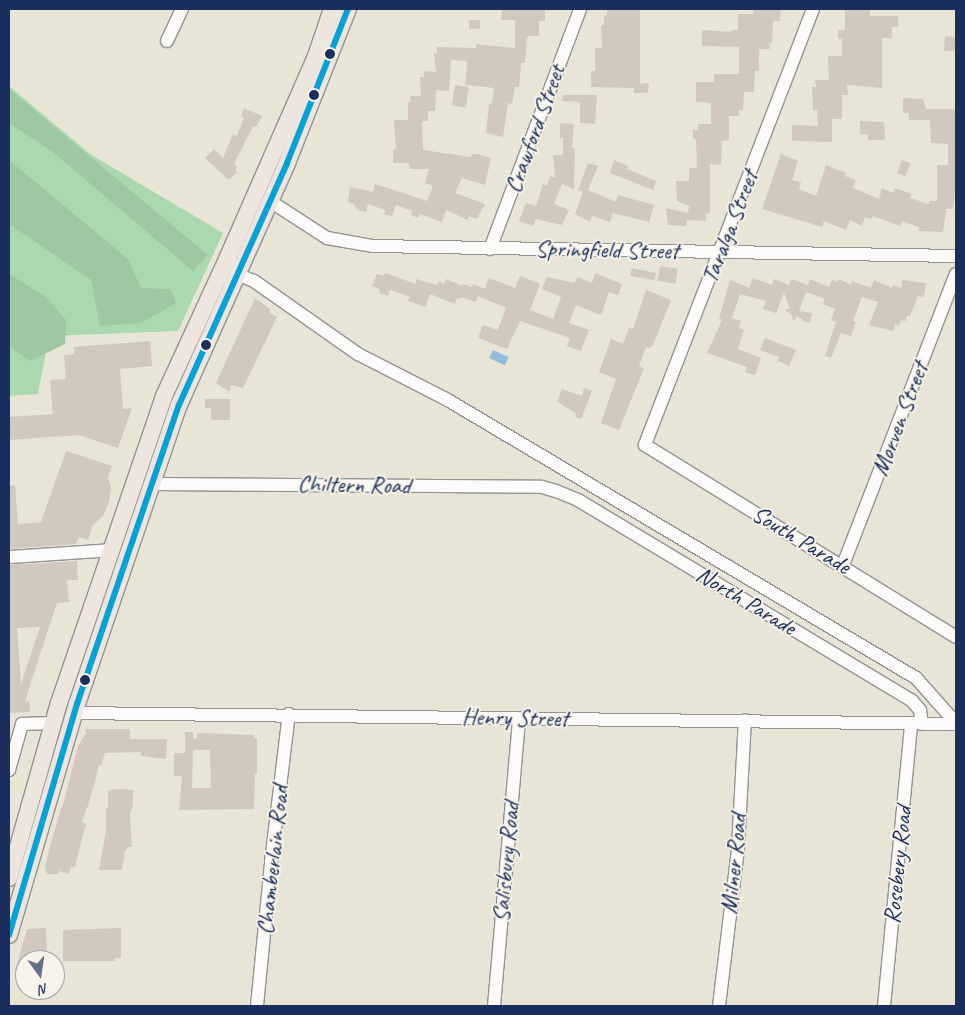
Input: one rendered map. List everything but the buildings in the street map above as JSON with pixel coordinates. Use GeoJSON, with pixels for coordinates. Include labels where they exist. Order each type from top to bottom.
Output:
{"type":"FeatureCollection","features":[{"type":"Feature","properties":{"kind":"main road"},"geometry":{"type":"LineString","coordinates":[[9,878],[16,825],[53,723],[164,396],[227,259],[316,56],[332,9]]}},
{"type":"Feature","properties":{"kind":"main road"},"geometry":{"type":"LineString","coordinates":[[9,935],[43,825],[74,713],[179,404],[263,219],[348,9]]}},
{"type":"Feature","properties":{"kind":"main road"},"geometry":{"type":"LineString","coordinates":[[16,825],[43,825]]}},
{"type":"Feature","properties":{"kind":"street"},"geometry":{"type":"LineString","coordinates":[[167,42],[182,9]]}},
{"type":"Feature","properties":{"kind":"street","name":"Crawford Street"},"geometry":{"type":"LineString","coordinates":[[490,249],[580,9]]}},
{"type":"Feature","properties":{"kind":"street","name":"Taralga Street"},"geometry":{"type":"LineString","coordinates":[[645,445],[813,9]]}},
{"type":"Feature","properties":{"kind":"street","name":"Springfield Street"},"geometry":{"type":"LineString","coordinates":[[270,201],[313,231],[327,238],[342,242],[391,247],[956,256]]}},
{"type":"Feature","properties":{"kind":"street"},"geometry":{"type":"LineString","coordinates":[[241,269],[254,282],[358,354],[446,398],[916,678],[956,723]]}},
{"type":"Feature","properties":{"kind":"street","name":"Morven Street"},"geometry":{"type":"LineString","coordinates":[[843,565],[956,274]]}},
{"type":"Feature","properties":{"kind":"street","name":"South Parade"},"geometry":{"type":"LineString","coordinates":[[645,445],[956,636]]}},
{"type":"Feature","properties":{"kind":"street","name":"Chiltern Road"},"geometry":{"type":"LineString","coordinates":[[152,484],[542,487],[556,491]]}},
{"type":"Feature","properties":{"kind":"street","name":"North Parade"},"geometry":{"type":"LineString","coordinates":[[556,491],[578,500],[912,701],[920,710],[916,724]]}},
{"type":"Feature","properties":{"kind":"street"},"geometry":{"type":"LineString","coordinates":[[9,557],[111,550]]}},
{"type":"Feature","properties":{"kind":"street","name":"Henry Street"},"geometry":{"type":"LineString","coordinates":[[74,713],[956,723]]}},
{"type":"Feature","properties":{"kind":"street","name":"Chamberlain Road"},"geometry":{"type":"LineString","coordinates":[[257,1006],[271,862],[289,714]]}},
{"type":"Feature","properties":{"kind":"street","name":"Salisbury Road"},"geometry":{"type":"LineString","coordinates":[[494,1006],[519,718]]}},
{"type":"Feature","properties":{"kind":"street","name":"Milner Road"},"geometry":{"type":"LineString","coordinates":[[718,1006],[738,848],[745,720]]}},
{"type":"Feature","properties":{"kind":"street"},"geometry":{"type":"LineString","coordinates":[[9,770],[22,724],[53,723]]}},
{"type":"Feature","properties":{"kind":"street","name":"Rosebery Road"},"geometry":{"type":"LineString","coordinates":[[884,1006],[916,724]]}},
{"type":"Feature","properties":{"kind":"green space"},"geometry":{"type":"Polygon","coordinates":[[[9,86],[90,154],[223,233],[178,331],[49,336],[38,394],[9,396],[9,86]]]}},
{"type":"Feature","properties":{"kind":"green space"},"geometry":{"type":"Polygon","coordinates":[[[9,89],[208,255],[193,271],[54,153],[9,123],[9,89]]]}},
{"type":"Feature","properties":{"kind":"green space"},"geometry":{"type":"Polygon","coordinates":[[[9,160],[128,259],[141,288],[171,289],[176,303],[141,323],[100,326],[91,280],[9,224],[9,160]]]}},
{"type":"Feature","properties":{"kind":"green space"},"geometry":{"type":"Polygon","coordinates":[[[9,274],[46,297],[66,320],[65,344],[30,361],[9,346],[9,274]]]}},
{"type":"Feature","properties":{"kind":"water"},"geometry":{"type":"Polygon","coordinates":[[[493,350],[509,357],[505,365],[489,358],[493,350]]]}},
{"type":"Feature","properties":{"kind":"transit line"},"geometry":{"type":"LineString","coordinates":[[9,935],[77,704],[179,405],[287,163],[348,9]]}}]}
